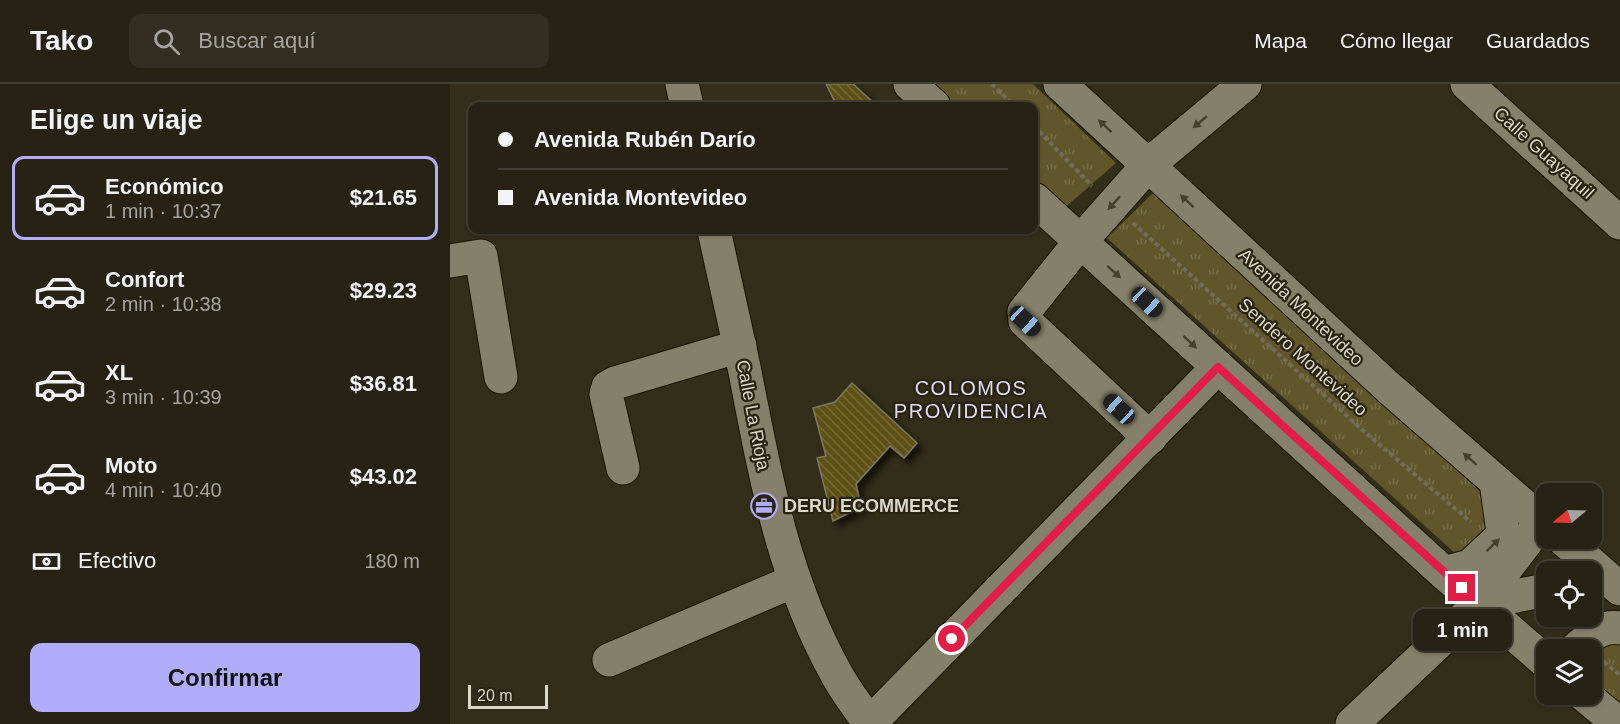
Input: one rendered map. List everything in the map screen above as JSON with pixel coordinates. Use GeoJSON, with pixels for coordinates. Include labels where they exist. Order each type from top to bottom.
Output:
{"type":"FeatureCollection","features":[{"type":"Feature","properties":{"kind":"street"},"geometry":{"type":"LineString","coordinates":[[682,84],[686,102]]}},
{"type":"Feature","properties":{"kind":"street"},"geometry":{"type":"LineString","coordinates":[[910,84],[930,102]]}},
{"type":"Feature","properties":{"kind":"street","name":"Avenida Montevideo"},"geometry":{"type":"LineString","coordinates":[[1060,84],[1389,388],[1536,516]]}},
{"type":"Feature","properties":{"kind":"street"},"geometry":{"type":"LineString","coordinates":[[1150,438],[1025,321],[1024,312],[1080,242],[1148,165],[1245,84]]}},
{"type":"Feature","properties":{"kind":"street","name":"Calle Guayaquil"},"geometry":{"type":"LineString","coordinates":[[1467,84],[1620,223]]}},
{"type":"Feature","properties":{"kind":"street"},"geometry":{"type":"LineString","coordinates":[[1038,203],[1444,573],[1536,653]]}},
{"type":"Feature","properties":{"kind":"street","name":"Calle La Rioja"},"geometry":{"type":"LineString","coordinates":[[715,234],[769,492],[794,580],[813,627],[838,676],[870,724]]}},
{"type":"Feature","properties":{"kind":"street"},"geometry":{"type":"LineString","coordinates":[[450,261],[481,256],[501,377]]}},
{"type":"Feature","properties":{"kind":"street"},"geometry":{"type":"LineString","coordinates":[[623,468],[606,394],[608,387],[615,382],[740,346]]}},
{"type":"Feature","properties":{"kind":"street"},"geometry":{"type":"LineString","coordinates":[[870,724],[1218,367]]}},
{"type":"Feature","properties":{"kind":"street"},"geometry":{"type":"LineString","coordinates":[[1444,573],[1470,566],[1495,543],[1503,532],[1496,482]]}},
{"type":"Feature","properties":{"kind":"street"},"geometry":{"type":"LineString","coordinates":[[1352,724],[1480,603],[1536,543]]}},
{"type":"Feature","properties":{"kind":"street","name":"Avenida Montevideo"},"geometry":{"type":"LineString","coordinates":[[1575,549],[1610,579]]}},
{"type":"Feature","properties":{"kind":"street"},"geometry":{"type":"LineString","coordinates":[[609,660],[794,580]]}},
{"type":"Feature","properties":{"kind":"street"},"geometry":{"type":"LineString","coordinates":[[1480,603],[1536,592]]}},
{"type":"Feature","properties":{"kind":"street"},"geometry":{"type":"LineString","coordinates":[[1588,639],[1598,630],[1620,628]]}},
{"type":"Feature","properties":{"kind":"street"},"geometry":{"type":"LineString","coordinates":[[1596,705],[1619,724]]}},
{"type":"Feature","properties":{"kind":"path"},"geometry":{"type":"LineString","coordinates":[[992,84],[1010,102]]}},
{"type":"Feature","properties":{"kind":"path","name":"Sendero Montevideo"},"geometry":{"type":"LineString","coordinates":[[1038,130],[1112,205],[1190,272],[1368,434],[1495,543]]}},
{"type":"Feature","properties":{"kind":"green space"},"geometry":{"type":"Polygon","coordinates":[[[928,84],[1033,84],[1116,163],[1062,210],[1038,187],[1038,102],[948,102],[928,84]]]}},
{"type":"Feature","properties":{"kind":"green space"},"geometry":{"type":"Polygon","coordinates":[[[1153,193],[1492,502],[1496,523],[1467,564],[1107,238],[1153,193]]]}},
{"type":"Feature","properties":{"kind":"green space"},"geometry":{"type":"Polygon","coordinates":[[[1620,630],[1620,704],[1602,687],[1602,643],[1620,630]]]}},
{"type":"Feature","properties":{"kind":"building"},"geometry":{"type":"Polygon","coordinates":[[[826,84],[853,84],[873,102],[835,102],[826,84]]]}},
{"type":"Feature","properties":{"kind":"building"},"geometry":{"type":"Polygon","coordinates":[[[852,383],[917,443],[904,458],[890,446],[856,484],[861,507],[833,521],[817,458],[826,456],[813,408],[835,402],[852,383]]]}},
{"type":"Feature","properties":{"kind":"place","name":"DERU ECOMMERCE"},"geometry":{"type":"Point","coordinates":[764,506]}},
{"type":"Feature","properties":{"kind":"district","name":"COLOMOS PROVIDENCIA"},"geometry":{"type":"Point","coordinates":[971,400]}},
{"type":"Feature","properties":{"kind":"route"},"geometry":{"type":"LineString","coordinates":[[952,639],[1218,367],[1462,588]]}}]}
